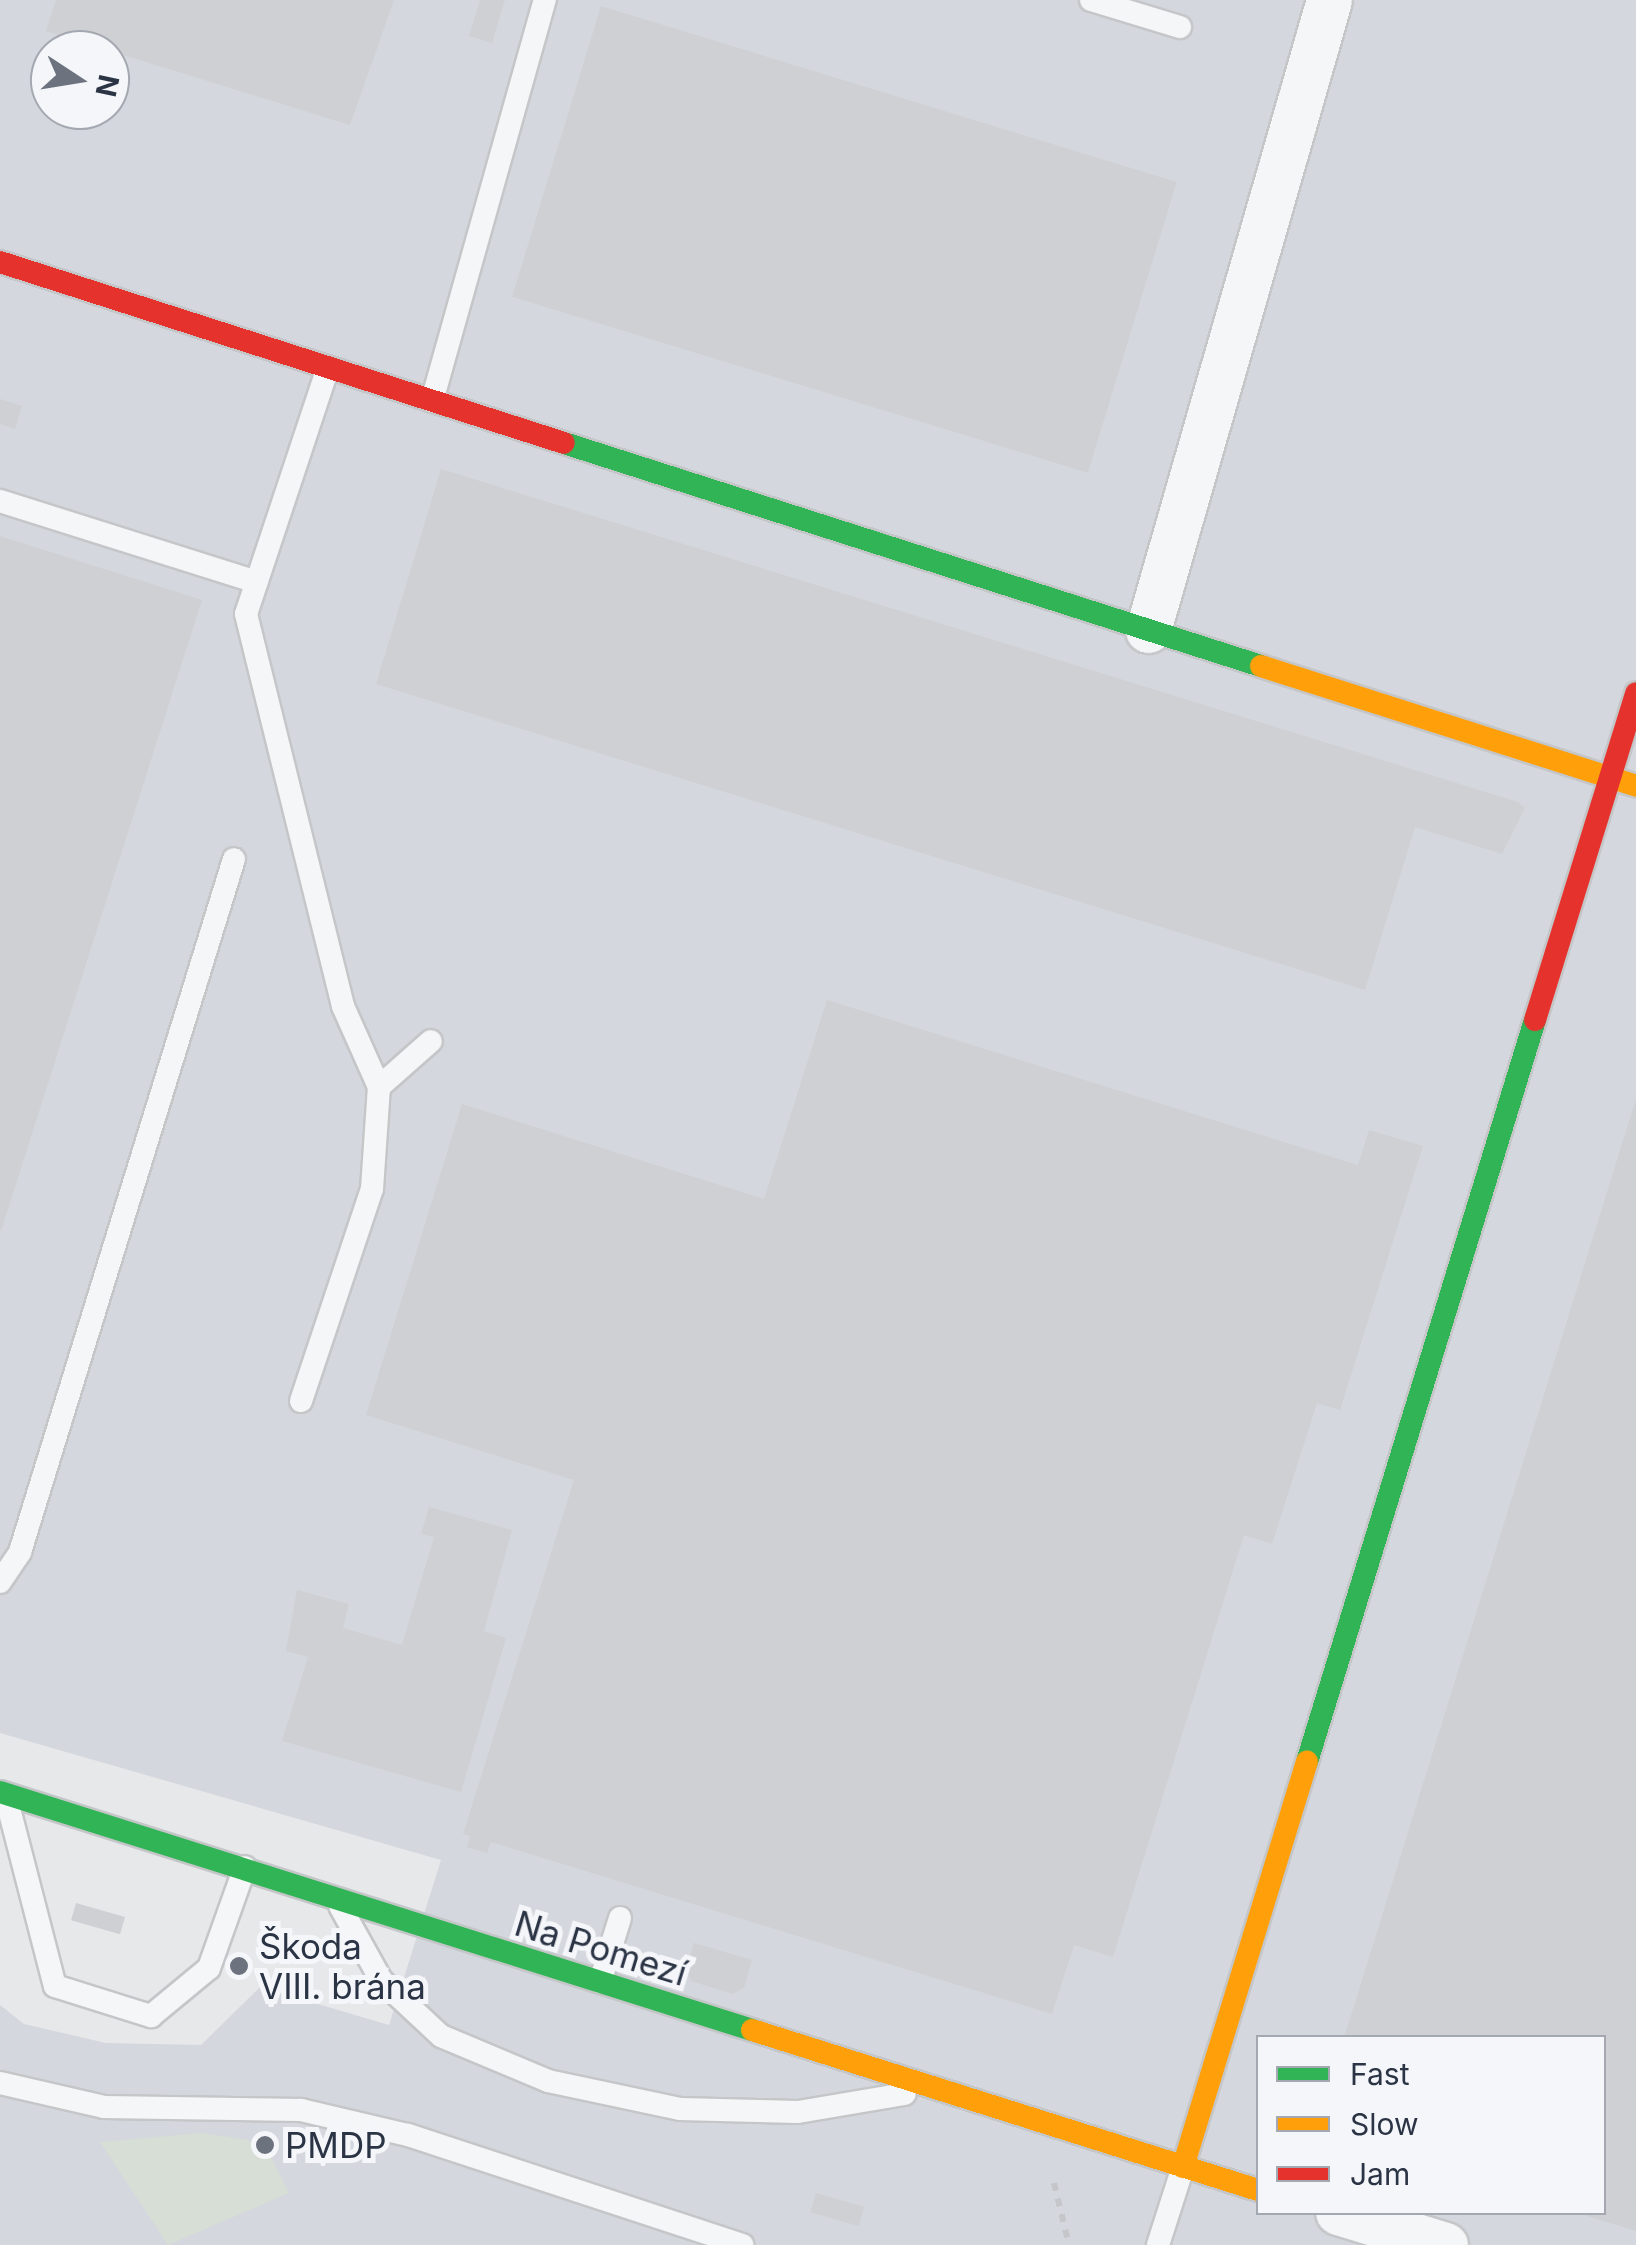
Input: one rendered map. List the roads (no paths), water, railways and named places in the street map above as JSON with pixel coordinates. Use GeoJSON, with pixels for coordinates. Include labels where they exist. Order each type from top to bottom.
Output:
{"type":"FeatureCollection","features":[{"type":"Feature","properties":{"kind":"street"},"geometry":{"type":"LineString","coordinates":[[1148,630],[1329,0]]}},
{"type":"Feature","properties":{"kind":"street"},"geometry":{"type":"LineString","coordinates":[[0,262],[1636,786]]}},
{"type":"Feature","properties":{"kind":"street"},"geometry":{"type":"LineString","coordinates":[[1183,2167],[1636,693]]}},
{"type":"Feature","properties":{"kind":"street","name":"Na Pomezí"},"geometry":{"type":"LineString","coordinates":[[3,1792],[1256,2189]]}},
{"type":"Feature","properties":{"kind":"street"},"geometry":{"type":"LineString","coordinates":[[1348,2215],[1445,2245]]}},
{"type":"Feature","properties":{"kind":"lane"},"geometry":{"type":"LineString","coordinates":[[432,402],[545,0]]}},
{"type":"Feature","properties":{"kind":"lane"},"geometry":{"type":"LineString","coordinates":[[1091,0],[1180,27]]}},
{"type":"Feature","properties":{"kind":"lane"},"geometry":{"type":"LineString","coordinates":[[301,1401],[372,1189],[379,1087],[344,1006],[246,614],[328,368]]}},
{"type":"Feature","properties":{"kind":"lane"},"geometry":{"type":"LineString","coordinates":[[0,501],[258,582]]}},
{"type":"Feature","properties":{"kind":"lane"},"geometry":{"type":"LineString","coordinates":[[0,1582],[20,1552],[234,858]]}},
{"type":"Feature","properties":{"kind":"lane"},"geometry":{"type":"LineString","coordinates":[[379,1087],[431,1041]]}},
{"type":"Feature","properties":{"kind":"lane"},"geometry":{"type":"LineString","coordinates":[[3,1792],[55,1986],[151,2016],[210,1968],[245,1867]]}},
{"type":"Feature","properties":{"kind":"lane"},"geometry":{"type":"LineString","coordinates":[[336,1899],[381,1980],[441,2036],[548,2081],[680,2108],[798,2112],[934,2089]]}},
{"type":"Feature","properties":{"kind":"lane"},"geometry":{"type":"LineString","coordinates":[[599,1984],[620,1918]]}},
{"type":"Feature","properties":{"kind":"lane"},"geometry":{"type":"LineString","coordinates":[[0,2084],[104,2107],[301,2110],[408,2135],[742,2245]]}},
{"type":"Feature","properties":{"kind":"lane"},"geometry":{"type":"LineString","coordinates":[[1158,2245],[1183,2167]]}},
{"type":"Feature","properties":{"kind":"place","name":"Škoda VIII. brána"},"geometry":{"type":"Point","coordinates":[239,1966]}},
{"type":"Feature","properties":{"kind":"place","name":"PMDP"},"geometry":{"type":"Point","coordinates":[265,2145]}}]}
